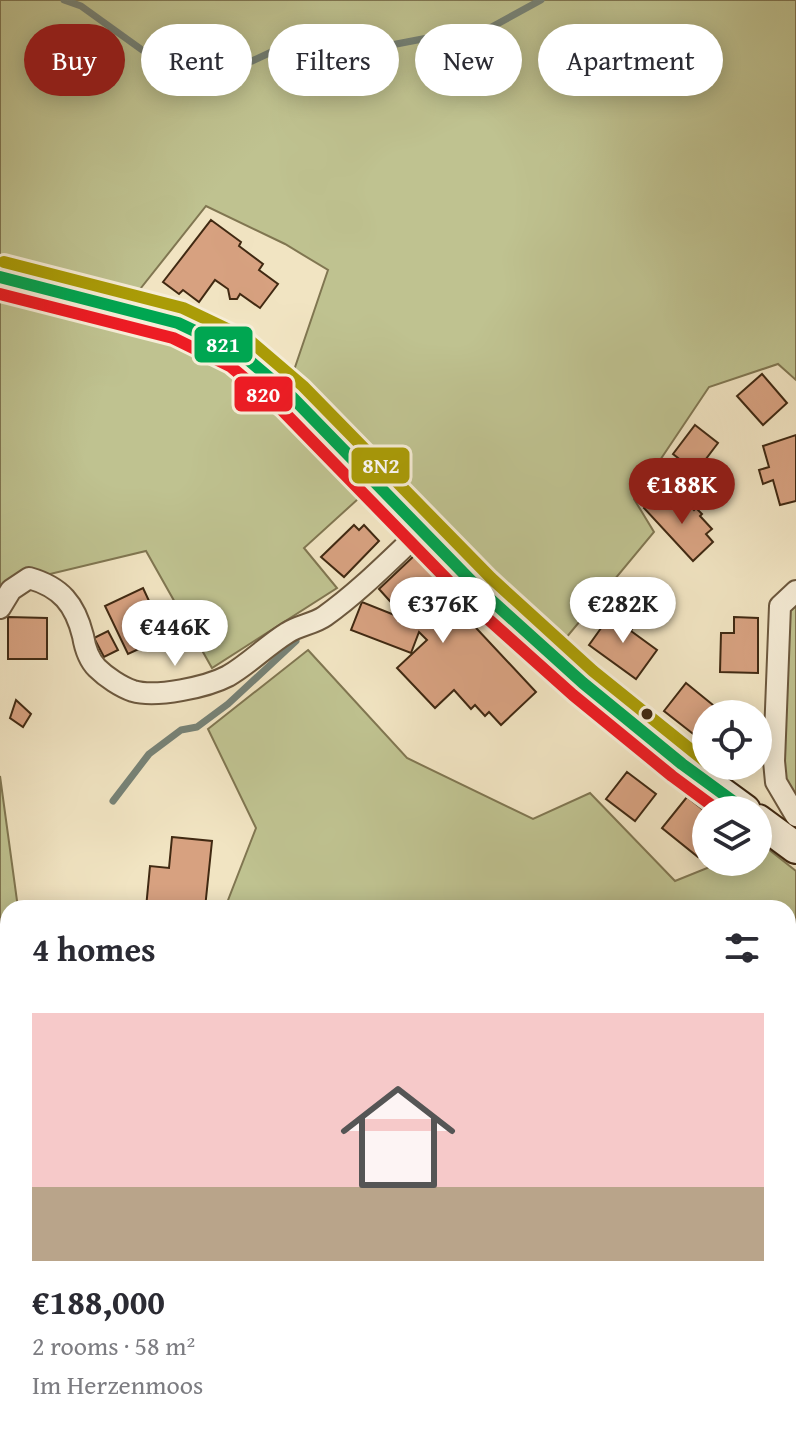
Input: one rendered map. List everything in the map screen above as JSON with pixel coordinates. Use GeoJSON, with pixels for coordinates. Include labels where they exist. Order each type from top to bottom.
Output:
{"type":"FeatureCollection","features":[{"type":"Feature","properties":{"kind":"main road"},"geometry":{"type":"LineString","coordinates":[[0,277],[178,323],[239,352],[292,397],[480,590],[583,683],[726,796]]}},
{"type":"Feature","properties":{"kind":"main road"},"geometry":{"type":"LineString","coordinates":[[772,830],[796,848]]}},
{"type":"Feature","properties":{"kind":"street"},"geometry":{"type":"LineString","coordinates":[[0,608],[11,590],[29,578],[45,582],[61,592],[71,604],[79,621],[87,655],[107,676],[135,692],[204,686],[243,666],[287,633],[323,617],[359,589],[421,531]]}},
{"type":"Feature","properties":{"kind":"street"},"geometry":{"type":"LineString","coordinates":[[796,591],[780,606],[774,761],[776,782],[796,816]]}},
{"type":"Feature","properties":{"kind":"green space"},"geometry":{"type":"Polygon","coordinates":[[[0,0],[796,0],[796,380],[778,364],[709,387],[634,499],[654,532],[556,650],[290,382],[328,270],[285,244],[206,206],[137,293],[141,316],[238,360],[369,489],[304,548],[337,588],[212,668],[146,551],[0,586],[0,0]]]}},
{"type":"Feature","properties":{"kind":"green space"},"geometry":{"type":"Polygon","coordinates":[[[796,601],[796,804],[782,780],[786,610],[796,601]]]}},
{"type":"Feature","properties":{"kind":"green space"},"geometry":{"type":"Polygon","coordinates":[[[308,650],[407,758],[533,819],[590,793],[675,881],[692,874],[772,876],[772,852],[796,871],[796,900],[228,900],[256,828],[208,729],[308,650]]]}},
{"type":"Feature","properties":{"kind":"green space"},"geometry":{"type":"Polygon","coordinates":[[[0,776],[17,900],[0,900],[0,776]]]}},
{"type":"Feature","properties":{"kind":"building"},"geometry":{"type":"Polygon","coordinates":[[[211,220],[241,242],[239,246],[263,264],[259,270],[278,284],[260,308],[240,294],[237,299],[230,299],[228,289],[215,280],[199,302],[183,290],[179,294],[163,282],[211,220]]]}},
{"type":"Feature","properties":{"kind":"building"},"geometry":{"type":"Polygon","coordinates":[[[762,374],[787,403],[763,425],[737,396],[762,374]]]}},
{"type":"Feature","properties":{"kind":"building"},"geometry":{"type":"Polygon","coordinates":[[[695,425],[718,443],[696,472],[673,454],[695,425]]]}},
{"type":"Feature","properties":{"kind":"building"},"geometry":{"type":"Polygon","coordinates":[[[796,435],[796,501],[780,505],[773,480],[763,484],[759,470],[769,467],[763,446],[796,435]]]}},
{"type":"Feature","properties":{"kind":"building"},"geometry":{"type":"Polygon","coordinates":[[[660,493],[678,513],[688,504],[694,510],[696,508],[712,529],[706,534],[713,542],[693,561],[644,508],[660,493]]]}},
{"type":"Feature","properties":{"kind":"building"},"geometry":{"type":"Polygon","coordinates":[[[354,525],[359,530],[364,525],[379,541],[344,577],[321,557],[354,525]]]}},
{"type":"Feature","properties":{"kind":"building"},"geometry":{"type":"Polygon","coordinates":[[[416,554],[468,609],[463,614],[536,692],[501,725],[489,712],[485,716],[475,705],[471,709],[454,690],[435,708],[397,668],[427,640],[419,632],[411,653],[351,630],[362,602],[407,620],[379,589],[416,554]]]}},
{"type":"Feature","properties":{"kind":"building"},"geometry":{"type":"Polygon","coordinates":[[[143,588],[162,629],[148,635],[152,643],[128,654],[105,606],[143,588]]]}},
{"type":"Feature","properties":{"kind":"building"},"geometry":{"type":"Polygon","coordinates":[[[614,610],[635,624],[631,631],[657,650],[636,679],[589,645],[614,610]]]}},
{"type":"Feature","properties":{"kind":"building"},"geometry":{"type":"Polygon","coordinates":[[[8,617],[47,618],[47,659],[8,659],[8,617]]]}},
{"type":"Feature","properties":{"kind":"building"},"geometry":{"type":"Polygon","coordinates":[[[734,617],[758,618],[758,673],[720,672],[721,633],[734,633],[734,617]]]}},
{"type":"Feature","properties":{"kind":"building"},"geometry":{"type":"Polygon","coordinates":[[[108,631],[118,650],[104,657],[94,638],[108,631]]]}},
{"type":"Feature","properties":{"kind":"building"},"geometry":{"type":"Polygon","coordinates":[[[686,683],[707,700],[692,700],[692,733],[664,711],[686,683]]]}},
{"type":"Feature","properties":{"kind":"building"},"geometry":{"type":"Polygon","coordinates":[[[16,700],[31,714],[23,727],[10,718],[16,700]]]}},
{"type":"Feature","properties":{"kind":"building"},"geometry":{"type":"Polygon","coordinates":[[[627,772],[656,794],[635,821],[606,799],[627,772]]]}},
{"type":"Feature","properties":{"kind":"building"},"geometry":{"type":"Polygon","coordinates":[[[687,797],[692,801],[692,852],[662,828],[687,797]]]}},
{"type":"Feature","properties":{"kind":"building"},"geometry":{"type":"Polygon","coordinates":[[[172,837],[212,841],[206,900],[147,900],[150,866],[169,868],[172,837]]]}},
{"type":"Feature","properties":{"kind":"waterway"},"geometry":{"type":"LineString","coordinates":[[64,0],[81,6],[163,65],[178,71],[214,70],[252,61],[280,48],[299,44],[386,46],[438,36],[460,38],[477,35],[541,0]]}},
{"type":"Feature","properties":{"kind":"waterway"},"geometry":{"type":"LineString","coordinates":[[113,801],[149,754],[181,730],[197,727],[228,704],[296,641]]}},
{"type":"Feature","properties":{"kind":"transit line","name":"8N2"},"geometry":{"type":"LineString","coordinates":[[4,262],[183,308],[248,339],[303,386],[491,578],[593,671],[692,751]]}},
{"type":"Feature","properties":{"kind":"transit line","name":"821"},"geometry":{"type":"LineString","coordinates":[[0,277],[178,323],[239,352],[292,397],[480,590],[583,683],[726,796]]}},
{"type":"Feature","properties":{"kind":"transit line","name":"820"},"geometry":{"type":"LineString","coordinates":[[0,294],[173,338],[230,366],[281,409],[469,602],[573,695],[699,796]]}}]}
